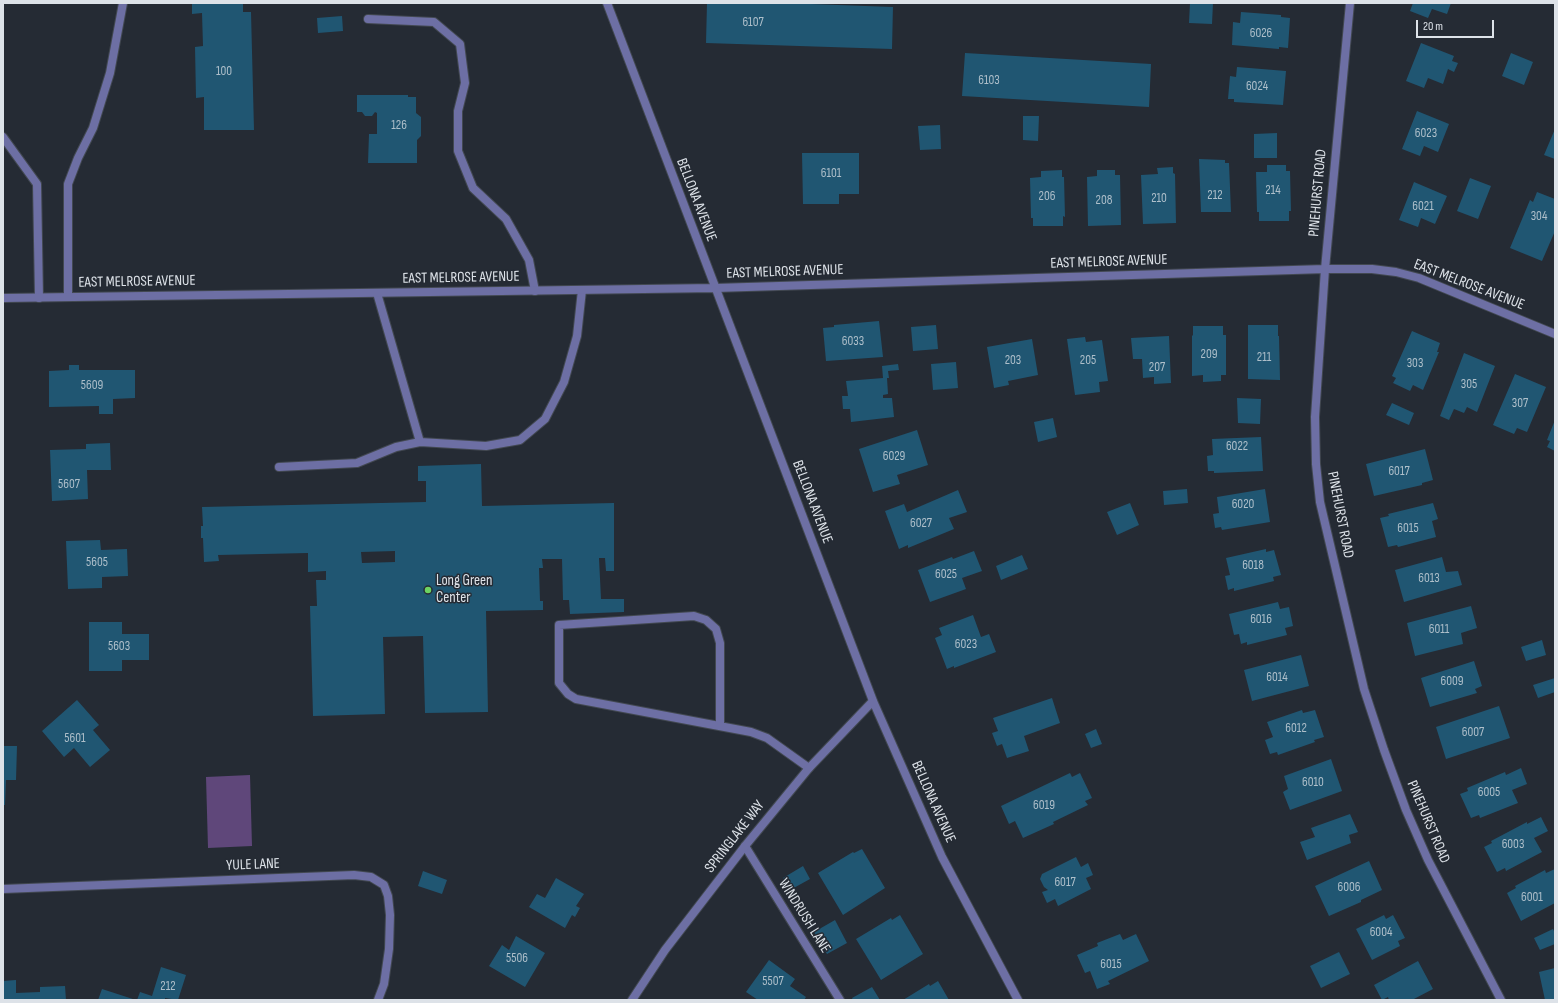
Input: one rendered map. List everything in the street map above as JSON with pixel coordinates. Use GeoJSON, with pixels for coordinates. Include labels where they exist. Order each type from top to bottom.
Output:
{"type":"FeatureCollection","features":[{"type":"Feature","properties":{"kind":"street"},"geometry":{"type":"LineString","coordinates":[[68,297],[68,184],[93,128],[108,80],[123,3]]}},
{"type":"Feature","properties":{"kind":"street","name":"BELLONA AVENUE"},"geometry":{"type":"LineString","coordinates":[[607,3],[873,701],[942,857],[1018,1000]]}},
{"type":"Feature","properties":{"kind":"street","name":"PINEHURST ROAD"},"geometry":{"type":"LineString","coordinates":[[1350,3],[1325,269],[1315,417],[1317,472],[1320,502],[1364,689],[1384,750],[1406,810],[1428,860],[1501,1000]]}},
{"type":"Feature","properties":{"kind":"street"},"geometry":{"type":"LineString","coordinates":[[368,19],[434,22],[460,44],[465,83],[458,111],[458,151],[473,188],[506,219],[530,260],[535,291]]}},
{"type":"Feature","properties":{"kind":"street"},"geometry":{"type":"LineString","coordinates":[[3,137],[37,184],[39,298]]}},
{"type":"Feature","properties":{"kind":"street","name":"EAST MELROSE AVENUE"},"geometry":{"type":"LineString","coordinates":[[3,298],[715,288],[1325,269],[1378,270],[1396,272],[1418,278],[1555,334]]}},
{"type":"Feature","properties":{"kind":"street"},"geometry":{"type":"LineString","coordinates":[[279,467],[357,463],[396,447],[420,442],[486,446],[520,440],[545,419],[564,382],[577,336],[582,290]]}},
{"type":"Feature","properties":{"kind":"street"},"geometry":{"type":"LineString","coordinates":[[377,293],[420,442]]}},
{"type":"Feature","properties":{"kind":"street"},"geometry":{"type":"LineString","coordinates":[[720,726],[720,643],[716,630],[706,620],[694,616],[559,625],[559,683],[568,694],[576,699],[751,732],[767,738],[809,768]]}},
{"type":"Feature","properties":{"kind":"street","name":"SPRINGLAKE WAY"},"geometry":{"type":"LineString","coordinates":[[632,1000],[665,950],[745,846],[809,768],[873,701]]}},
{"type":"Feature","properties":{"kind":"street","name":"WINDRUSH LANE"},"geometry":{"type":"LineString","coordinates":[[745,846],[840,1000]]}},
{"type":"Feature","properties":{"kind":"street","name":"YULE LANE"},"geometry":{"type":"LineString","coordinates":[[3,889],[354,875],[371,877],[384,885],[388,896],[390,915],[389,949],[384,984],[378,1000]]}},
{"type":"Feature","properties":{"kind":"shaded area"},"geometry":{"type":"Polygon","coordinates":[[[250,775],[252,846],[208,848],[206,777],[250,775]]]}},
{"type":"Feature","properties":{"kind":"building"},"geometry":{"type":"Polygon","coordinates":[[[192,3],[243,3],[243,12],[251,12],[254,130],[204,130],[204,97],[196,98],[195,47],[203,46],[202,13],[192,14],[192,3]]]}},
{"type":"Feature","properties":{"kind":"building"},"geometry":{"type":"Polygon","coordinates":[[[707,3],[784,3],[893,7],[892,49],[706,43],[707,3]]]}},
{"type":"Feature","properties":{"kind":"building"},"geometry":{"type":"Polygon","coordinates":[[[1190,3],[1213,3],[1212,24],[1189,23],[1190,3]]]}},
{"type":"Feature","properties":{"kind":"building"},"geometry":{"type":"Polygon","coordinates":[[[1413,3],[1451,3],[1447,14],[1432,9],[1428,18],[1410,11],[1413,3]]]}},
{"type":"Feature","properties":{"kind":"building"},"geometry":{"type":"Polygon","coordinates":[[[1241,12],[1281,15],[1281,17],[1290,18],[1288,48],[1279,47],[1279,49],[1232,45],[1233,22],[1240,23],[1241,12]]]}},
{"type":"Feature","properties":{"kind":"building"},"geometry":{"type":"Polygon","coordinates":[[[342,16],[343,31],[318,33],[317,18],[342,16]]]}},
{"type":"Feature","properties":{"kind":"building"},"geometry":{"type":"Polygon","coordinates":[[[1421,43],[1454,56],[1452,61],[1458,63],[1454,72],[1448,69],[1443,84],[1428,78],[1424,88],[1406,81],[1421,43]]]}},
{"type":"Feature","properties":{"kind":"building"},"geometry":{"type":"Polygon","coordinates":[[[965,53],[1151,64],[1149,107],[962,96],[965,53]]]}},
{"type":"Feature","properties":{"kind":"building"},"geometry":{"type":"Polygon","coordinates":[[[1511,53],[1533,62],[1524,85],[1502,76],[1511,53]]]}},
{"type":"Feature","properties":{"kind":"building"},"geometry":{"type":"Polygon","coordinates":[[[1237,67],[1286,71],[1283,105],[1234,102],[1234,99],[1228,99],[1230,76],[1236,77],[1237,67]]]}},
{"type":"Feature","properties":{"kind":"building"},"geometry":{"type":"Polygon","coordinates":[[[357,95],[408,95],[408,97],[416,97],[416,113],[421,117],[421,136],[417,140],[417,163],[368,163],[369,134],[377,134],[377,113],[375,112],[372,116],[365,116],[362,112],[357,112],[357,95]]]}},
{"type":"Feature","properties":{"kind":"building"},"geometry":{"type":"Polygon","coordinates":[[[1417,111],[1449,124],[1438,152],[1424,146],[1420,156],[1402,149],[1417,111]]]}},
{"type":"Feature","properties":{"kind":"building"},"geometry":{"type":"Polygon","coordinates":[[[1023,116],[1039,116],[1038,141],[1023,140],[1023,116]]]}},
{"type":"Feature","properties":{"kind":"building"},"geometry":{"type":"Polygon","coordinates":[[[940,125],[941,149],[920,150],[918,126],[940,125]]]}},
{"type":"Feature","properties":{"kind":"building"},"geometry":{"type":"Polygon","coordinates":[[[1555,129],[1555,159],[1544,155],[1555,129]]]}},
{"type":"Feature","properties":{"kind":"building"},"geometry":{"type":"Polygon","coordinates":[[[1277,133],[1277,158],[1254,158],[1254,134],[1277,133]]]}},
{"type":"Feature","properties":{"kind":"building"},"geometry":{"type":"Polygon","coordinates":[[[802,153],[859,153],[859,194],[839,194],[839,204],[803,204],[802,153]]]}},
{"type":"Feature","properties":{"kind":"building"},"geometry":{"type":"Polygon","coordinates":[[[1199,159],[1225,160],[1225,163],[1229,163],[1231,212],[1201,212],[1199,159]]]}},
{"type":"Feature","properties":{"kind":"building"},"geometry":{"type":"Polygon","coordinates":[[[1267,165],[1286,165],[1286,171],[1290,171],[1291,211],[1289,211],[1289,221],[1259,221],[1259,212],[1257,212],[1256,172],[1267,172],[1267,165]]]}},
{"type":"Feature","properties":{"kind":"building"},"geometry":{"type":"Polygon","coordinates":[[[1173,167],[1173,173],[1175,174],[1176,223],[1143,224],[1141,175],[1158,174],[1157,168],[1173,167]]]}},
{"type":"Feature","properties":{"kind":"building"},"geometry":{"type":"Polygon","coordinates":[[[1062,170],[1062,177],[1064,177],[1065,217],[1063,216],[1063,226],[1033,226],[1033,218],[1031,218],[1030,178],[1041,177],[1041,171],[1062,170]]]}},
{"type":"Feature","properties":{"kind":"building"},"geometry":{"type":"Polygon","coordinates":[[[1097,170],[1115,170],[1115,175],[1120,175],[1121,225],[1088,226],[1087,177],[1097,176],[1097,170]]]}},
{"type":"Feature","properties":{"kind":"building"},"geometry":{"type":"Polygon","coordinates":[[[1470,178],[1491,186],[1478,219],[1457,211],[1470,178]]]}},
{"type":"Feature","properties":{"kind":"building"},"geometry":{"type":"Polygon","coordinates":[[[1414,182],[1447,196],[1435,224],[1421,218],[1418,227],[1399,220],[1414,182]]]}},
{"type":"Feature","properties":{"kind":"building"},"geometry":{"type":"Polygon","coordinates":[[[1537,192],[1555,199],[1555,231],[1542,261],[1510,248],[1530,200],[1533,202],[1537,192]]]}},
{"type":"Feature","properties":{"kind":"building"},"geometry":{"type":"Polygon","coordinates":[[[879,321],[883,357],[826,361],[823,328],[834,327],[834,325],[879,321]]]}},
{"type":"Feature","properties":{"kind":"building"},"geometry":{"type":"Polygon","coordinates":[[[936,325],[938,349],[913,351],[911,327],[936,325]]]}},
{"type":"Feature","properties":{"kind":"building"},"geometry":{"type":"Polygon","coordinates":[[[1248,325],[1278,325],[1280,380],[1248,379],[1248,325]]]}},
{"type":"Feature","properties":{"kind":"building"},"geometry":{"type":"Polygon","coordinates":[[[1193,326],[1223,326],[1223,335],[1226,335],[1226,375],[1221,375],[1221,381],[1203,382],[1203,375],[1192,376],[1193,326]]]}},
{"type":"Feature","properties":{"kind":"building"},"geometry":{"type":"Polygon","coordinates":[[[1412,331],[1440,343],[1437,352],[1439,352],[1423,390],[1413,385],[1410,391],[1393,383],[1396,378],[1392,376],[1412,331]]]}},
{"type":"Feature","properties":{"kind":"building"},"geometry":{"type":"Polygon","coordinates":[[[1169,336],[1171,383],[1154,384],[1154,377],[1143,378],[1142,359],[1133,359],[1131,338],[1169,336]]]}},
{"type":"Feature","properties":{"kind":"building"},"geometry":{"type":"Polygon","coordinates":[[[1085,337],[1086,342],[1102,340],[1108,381],[1099,382],[1100,392],[1075,395],[1067,339],[1085,337]]]}},
{"type":"Feature","properties":{"kind":"building"},"geometry":{"type":"Polygon","coordinates":[[[1032,339],[1038,375],[1008,381],[1009,385],[994,388],[987,347],[1032,339]]]}},
{"type":"Feature","properties":{"kind":"building"},"geometry":{"type":"Polygon","coordinates":[[[1464,353],[1495,366],[1477,412],[1467,407],[1464,413],[1454,409],[1449,420],[1440,416],[1464,353]]]}},
{"type":"Feature","properties":{"kind":"building"},"geometry":{"type":"Polygon","coordinates":[[[956,362],[958,388],[933,390],[931,364],[956,362]]]}},
{"type":"Feature","properties":{"kind":"building"},"geometry":{"type":"Polygon","coordinates":[[[898,364],[899,370],[888,371],[888,394],[883,395],[883,398],[892,398],[894,417],[851,422],[850,409],[843,409],[842,396],[848,396],[846,381],[883,378],[882,366],[898,364]]]}},
{"type":"Feature","properties":{"kind":"building"},"geometry":{"type":"Polygon","coordinates":[[[69,365],[79,365],[79,370],[135,370],[135,398],[113,399],[113,414],[99,414],[99,406],[49,407],[49,371],[69,370],[69,365]]]}},
{"type":"Feature","properties":{"kind":"building"},"geometry":{"type":"Polygon","coordinates":[[[1515,374],[1546,387],[1527,432],[1517,428],[1514,434],[1493,425],[1515,374]]]}},
{"type":"Feature","properties":{"kind":"building"},"geometry":{"type":"Polygon","coordinates":[[[1237,398],[1261,399],[1260,424],[1238,423],[1237,398]]]}},
{"type":"Feature","properties":{"kind":"building"},"geometry":{"type":"Polygon","coordinates":[[[1392,403],[1414,413],[1409,425],[1386,415],[1392,403]]]}},
{"type":"Feature","properties":{"kind":"building"},"geometry":{"type":"Polygon","coordinates":[[[1053,418],[1057,437],[1038,442],[1034,422],[1053,418]]]}},
{"type":"Feature","properties":{"kind":"building"},"geometry":{"type":"Polygon","coordinates":[[[1555,420],[1555,451],[1547,447],[1550,441],[1547,440],[1555,420]]]}},
{"type":"Feature","properties":{"kind":"building"},"geometry":{"type":"Polygon","coordinates":[[[917,430],[928,465],[897,475],[900,484],[873,492],[859,449],[917,430]]]}},
{"type":"Feature","properties":{"kind":"building"},"geometry":{"type":"Polygon","coordinates":[[[1261,437],[1263,471],[1214,473],[1214,471],[1208,471],[1207,456],[1213,455],[1212,439],[1261,437]]]}},
{"type":"Feature","properties":{"kind":"building"},"geometry":{"type":"Polygon","coordinates":[[[110,443],[111,470],[87,470],[88,499],[52,501],[50,450],[86,449],[86,444],[110,443]]]}},
{"type":"Feature","properties":{"kind":"building"},"geometry":{"type":"Polygon","coordinates":[[[1425,449],[1433,480],[1422,483],[1422,485],[1374,496],[1366,464],[1425,449]]]}},
{"type":"Feature","properties":{"kind":"building","name":"Long Green Center"},"geometry":{"type":"Polygon","coordinates":[[[481,464],[482,506],[614,503],[614,571],[606,571],[605,558],[599,558],[601,599],[624,599],[624,612],[570,614],[569,600],[563,600],[562,559],[542,559],[543,568],[539,568],[540,601],[543,601],[543,610],[486,611],[488,712],[425,713],[423,636],[383,637],[385,714],[313,716],[310,606],[317,606],[316,580],[326,580],[326,571],[308,572],[308,553],[218,555],[219,561],[204,562],[203,538],[201,538],[201,526],[203,526],[202,507],[426,502],[426,481],[418,481],[418,466],[481,464]],[[395,551],[361,552],[362,563],[395,562],[395,551]]]}},
{"type":"Feature","properties":{"kind":"building"},"geometry":{"type":"Polygon","coordinates":[[[1187,489],[1188,503],[1164,505],[1163,491],[1187,489]]]}},
{"type":"Feature","properties":{"kind":"building"},"geometry":{"type":"Polygon","coordinates":[[[1265,489],[1270,522],[1222,530],[1221,527],[1215,528],[1213,514],[1219,513],[1217,497],[1265,489]]]}},
{"type":"Feature","properties":{"kind":"building"},"geometry":{"type":"Polygon","coordinates":[[[958,490],[967,512],[949,518],[954,529],[908,548],[908,545],[899,549],[885,511],[904,504],[907,512],[958,490]]]}},
{"type":"Feature","properties":{"kind":"building"},"geometry":{"type":"Polygon","coordinates":[[[1130,503],[1139,525],[1117,535],[1107,512],[1130,503]]]}},
{"type":"Feature","properties":{"kind":"building"},"geometry":{"type":"Polygon","coordinates":[[[1433,503],[1438,519],[1432,521],[1436,537],[1398,547],[1397,545],[1388,547],[1380,518],[1389,516],[1388,514],[1433,503]]]}},
{"type":"Feature","properties":{"kind":"building"},"geometry":{"type":"Polygon","coordinates":[[[100,540],[101,550],[127,549],[128,576],[102,577],[102,588],[68,589],[66,541],[100,540]]]}},
{"type":"Feature","properties":{"kind":"building"},"geometry":{"type":"Polygon","coordinates":[[[1266,549],[1266,552],[1274,550],[1281,575],[1273,577],[1274,581],[1234,591],[1234,588],[1228,590],[1225,576],[1230,575],[1226,558],[1266,549]]]}},
{"type":"Feature","properties":{"kind":"building"},"geometry":{"type":"Polygon","coordinates":[[[974,551],[982,571],[962,578],[966,589],[930,602],[918,570],[952,557],[953,559],[974,551]]]}},
{"type":"Feature","properties":{"kind":"building"},"geometry":{"type":"Polygon","coordinates":[[[1022,555],[1028,569],[1001,580],[996,566],[1022,555]]]}},
{"type":"Feature","properties":{"kind":"building"},"geometry":{"type":"Polygon","coordinates":[[[1442,557],[1446,572],[1458,571],[1462,585],[1404,602],[1395,570],[1442,557]]]}},
{"type":"Feature","properties":{"kind":"building"},"geometry":{"type":"Polygon","coordinates":[[[1278,602],[1280,609],[1289,607],[1293,626],[1285,628],[1287,635],[1247,645],[1247,642],[1241,644],[1239,634],[1234,635],[1229,614],[1278,602]]]}},
{"type":"Feature","properties":{"kind":"building"},"geometry":{"type":"Polygon","coordinates":[[[1471,606],[1477,628],[1461,633],[1463,644],[1415,656],[1407,623],[1471,606]]]}},
{"type":"Feature","properties":{"kind":"building"},"geometry":{"type":"Polygon","coordinates":[[[973,615],[981,637],[989,634],[996,652],[954,668],[954,666],[947,669],[935,638],[942,635],[939,628],[973,615]]]}},
{"type":"Feature","properties":{"kind":"building"},"geometry":{"type":"Polygon","coordinates":[[[89,622],[122,622],[122,634],[149,634],[149,660],[122,660],[122,671],[89,671],[89,622]]]}},
{"type":"Feature","properties":{"kind":"building"},"geometry":{"type":"Polygon","coordinates":[[[1542,640],[1546,655],[1526,661],[1521,647],[1542,640]]]}},
{"type":"Feature","properties":{"kind":"building"},"geometry":{"type":"Polygon","coordinates":[[[1301,655],[1309,686],[1252,701],[1244,670],[1301,655]]]}},
{"type":"Feature","properties":{"kind":"building"},"geometry":{"type":"Polygon","coordinates":[[[1474,661],[1482,686],[1475,689],[1477,693],[1430,707],[1421,678],[1474,661]]]}},
{"type":"Feature","properties":{"kind":"building"},"geometry":{"type":"Polygon","coordinates":[[[1555,678],[1555,692],[1538,698],[1533,685],[1555,678]]]}},
{"type":"Feature","properties":{"kind":"building"},"geometry":{"type":"Polygon","coordinates":[[[1052,698],[1060,723],[1024,736],[1029,751],[1007,758],[1002,744],[997,746],[992,733],[998,731],[993,718],[1052,698]]]}},
{"type":"Feature","properties":{"kind":"building"},"geometry":{"type":"Polygon","coordinates":[[[77,700],[99,725],[93,730],[110,750],[90,767],[74,748],[64,757],[42,731],[77,700]]]}},
{"type":"Feature","properties":{"kind":"building"},"geometry":{"type":"Polygon","coordinates":[[[1499,706],[1510,738],[1446,759],[1436,727],[1499,706]]]}},
{"type":"Feature","properties":{"kind":"building"},"geometry":{"type":"Polygon","coordinates":[[[1302,710],[1303,713],[1315,710],[1324,737],[1314,740],[1315,742],[1278,755],[1277,752],[1270,754],[1265,740],[1273,737],[1267,722],[1302,710]]]}},
{"type":"Feature","properties":{"kind":"building"},"geometry":{"type":"Polygon","coordinates":[[[1096,729],[1102,744],[1091,748],[1085,734],[1096,729]]]}},
{"type":"Feature","properties":{"kind":"building"},"geometry":{"type":"Polygon","coordinates":[[[3,746],[17,746],[16,780],[6,780],[5,805],[3,805],[3,746]]]}},
{"type":"Feature","properties":{"kind":"building"},"geometry":{"type":"Polygon","coordinates":[[[1331,759],[1342,791],[1290,810],[1283,792],[1288,789],[1284,776],[1331,759]]]}},
{"type":"Feature","properties":{"kind":"building"},"geometry":{"type":"Polygon","coordinates":[[[1521,768],[1527,784],[1512,790],[1518,803],[1480,818],[1479,815],[1471,818],[1460,794],[1468,791],[1467,788],[1505,772],[1506,775],[1521,768]]]}},
{"type":"Feature","properties":{"kind":"building"},"geometry":{"type":"Polygon","coordinates":[[[1070,773],[1072,777],[1080,773],[1092,798],[1085,801],[1088,805],[1053,822],[1054,824],[1023,838],[1015,821],[1009,824],[1001,806],[1070,773]]]}},
{"type":"Feature","properties":{"kind":"building"},"geometry":{"type":"Polygon","coordinates":[[[1350,814],[1358,832],[1349,835],[1351,843],[1307,860],[1300,842],[1315,837],[1311,828],[1350,814]]]}},
{"type":"Feature","properties":{"kind":"building"},"geometry":{"type":"Polygon","coordinates":[[[1541,817],[1548,831],[1534,838],[1542,852],[1506,871],[1505,868],[1497,872],[1484,847],[1492,843],[1491,841],[1527,822],[1527,824],[1541,817]]]}},
{"type":"Feature","properties":{"kind":"building"},"geometry":{"type":"Polygon","coordinates":[[[862,849],[885,888],[843,915],[818,873],[853,852],[854,853],[862,849]]]}},
{"type":"Feature","properties":{"kind":"building"},"geometry":{"type":"Polygon","coordinates":[[[1076,857],[1081,867],[1088,863],[1093,875],[1086,878],[1091,889],[1058,906],[1055,899],[1047,903],[1042,892],[1048,890],[1044,887],[1040,879],[1042,874],[1076,857]]]}},
{"type":"Feature","properties":{"kind":"building"},"geometry":{"type":"Polygon","coordinates":[[[1369,861],[1382,890],[1361,900],[1361,902],[1329,916],[1315,886],[1369,861]]]}},
{"type":"Feature","properties":{"kind":"building"},"geometry":{"type":"Polygon","coordinates":[[[803,866],[810,879],[790,890],[783,878],[803,866]]]}},
{"type":"Feature","properties":{"kind":"building"},"geometry":{"type":"Polygon","coordinates":[[[1555,869],[1555,903],[1521,921],[1507,893],[1516,888],[1515,886],[1545,870],[1546,873],[1555,869]]]}},
{"type":"Feature","properties":{"kind":"building"},"geometry":{"type":"Polygon","coordinates":[[[423,871],[447,880],[442,894],[418,886],[423,871]]]}},
{"type":"Feature","properties":{"kind":"building"},"geometry":{"type":"Polygon","coordinates":[[[556,878],[584,894],[576,906],[580,908],[575,917],[572,915],[565,928],[529,907],[537,894],[545,898],[556,878]]]}},
{"type":"Feature","properties":{"kind":"building"},"geometry":{"type":"Polygon","coordinates":[[[900,915],[923,954],[881,980],[856,939],[891,918],[892,920],[900,915]]]}},
{"type":"Feature","properties":{"kind":"building"},"geometry":{"type":"Polygon","coordinates":[[[1384,915],[1386,919],[1393,915],[1405,938],[1398,941],[1400,946],[1372,960],[1356,929],[1384,915]]]}},
{"type":"Feature","properties":{"kind":"building"},"geometry":{"type":"Polygon","coordinates":[[[835,920],[847,943],[827,954],[814,932],[835,920]]]}},
{"type":"Feature","properties":{"kind":"building"},"geometry":{"type":"Polygon","coordinates":[[[1553,929],[1555,933],[1555,944],[1540,950],[1534,938],[1553,929]]]}},
{"type":"Feature","properties":{"kind":"building"},"geometry":{"type":"Polygon","coordinates":[[[1120,934],[1123,940],[1136,934],[1149,961],[1108,981],[1110,984],[1097,989],[1090,971],[1085,973],[1077,955],[1098,946],[1097,943],[1120,934]]]}},
{"type":"Feature","properties":{"kind":"building"},"geometry":{"type":"Polygon","coordinates":[[[516,936],[545,953],[525,987],[489,966],[502,945],[509,950],[516,936]]]}},
{"type":"Feature","properties":{"kind":"building"},"geometry":{"type":"Polygon","coordinates":[[[1339,952],[1350,974],[1321,988],[1310,966],[1339,952]]]}},
{"type":"Feature","properties":{"kind":"building"},"geometry":{"type":"Polygon","coordinates":[[[769,960],[795,979],[790,986],[806,997],[804,1000],[758,1000],[746,992],[769,960]]]}},
{"type":"Feature","properties":{"kind":"building"},"geometry":{"type":"Polygon","coordinates":[[[1418,961],[1433,989],[1412,1000],[1389,1000],[1388,997],[1382,1000],[1374,985],[1418,961]]]}},
{"type":"Feature","properties":{"kind":"building"},"geometry":{"type":"Polygon","coordinates":[[[161,967],[186,975],[178,1000],[165,998],[165,1000],[137,1000],[140,992],[152,996],[161,967]]]}},
{"type":"Feature","properties":{"kind":"building"},"geometry":{"type":"Polygon","coordinates":[[[1555,968],[1555,1000],[1545,1000],[1539,972],[1555,968]]]}},
{"type":"Feature","properties":{"kind":"building"},"geometry":{"type":"Polygon","coordinates":[[[16,980],[16,993],[40,992],[40,987],[65,986],[66,1000],[3,1000],[3,981],[16,980]]]}},
{"type":"Feature","properties":{"kind":"building"},"geometry":{"type":"Polygon","coordinates":[[[938,981],[949,1000],[903,1000],[929,984],[930,986],[938,981]]]}},
{"type":"Feature","properties":{"kind":"building"},"geometry":{"type":"Polygon","coordinates":[[[872,987],[880,1000],[853,1000],[852,998],[872,987]]]}},
{"type":"Feature","properties":{"kind":"building"},"geometry":{"type":"Polygon","coordinates":[[[102,989],[136,1000],[98,1000],[102,989]]]}},
{"type":"Feature","properties":{"kind":"place","name":"Long Green Center"},"geometry":{"type":"Point","coordinates":[428,590]}}]}
